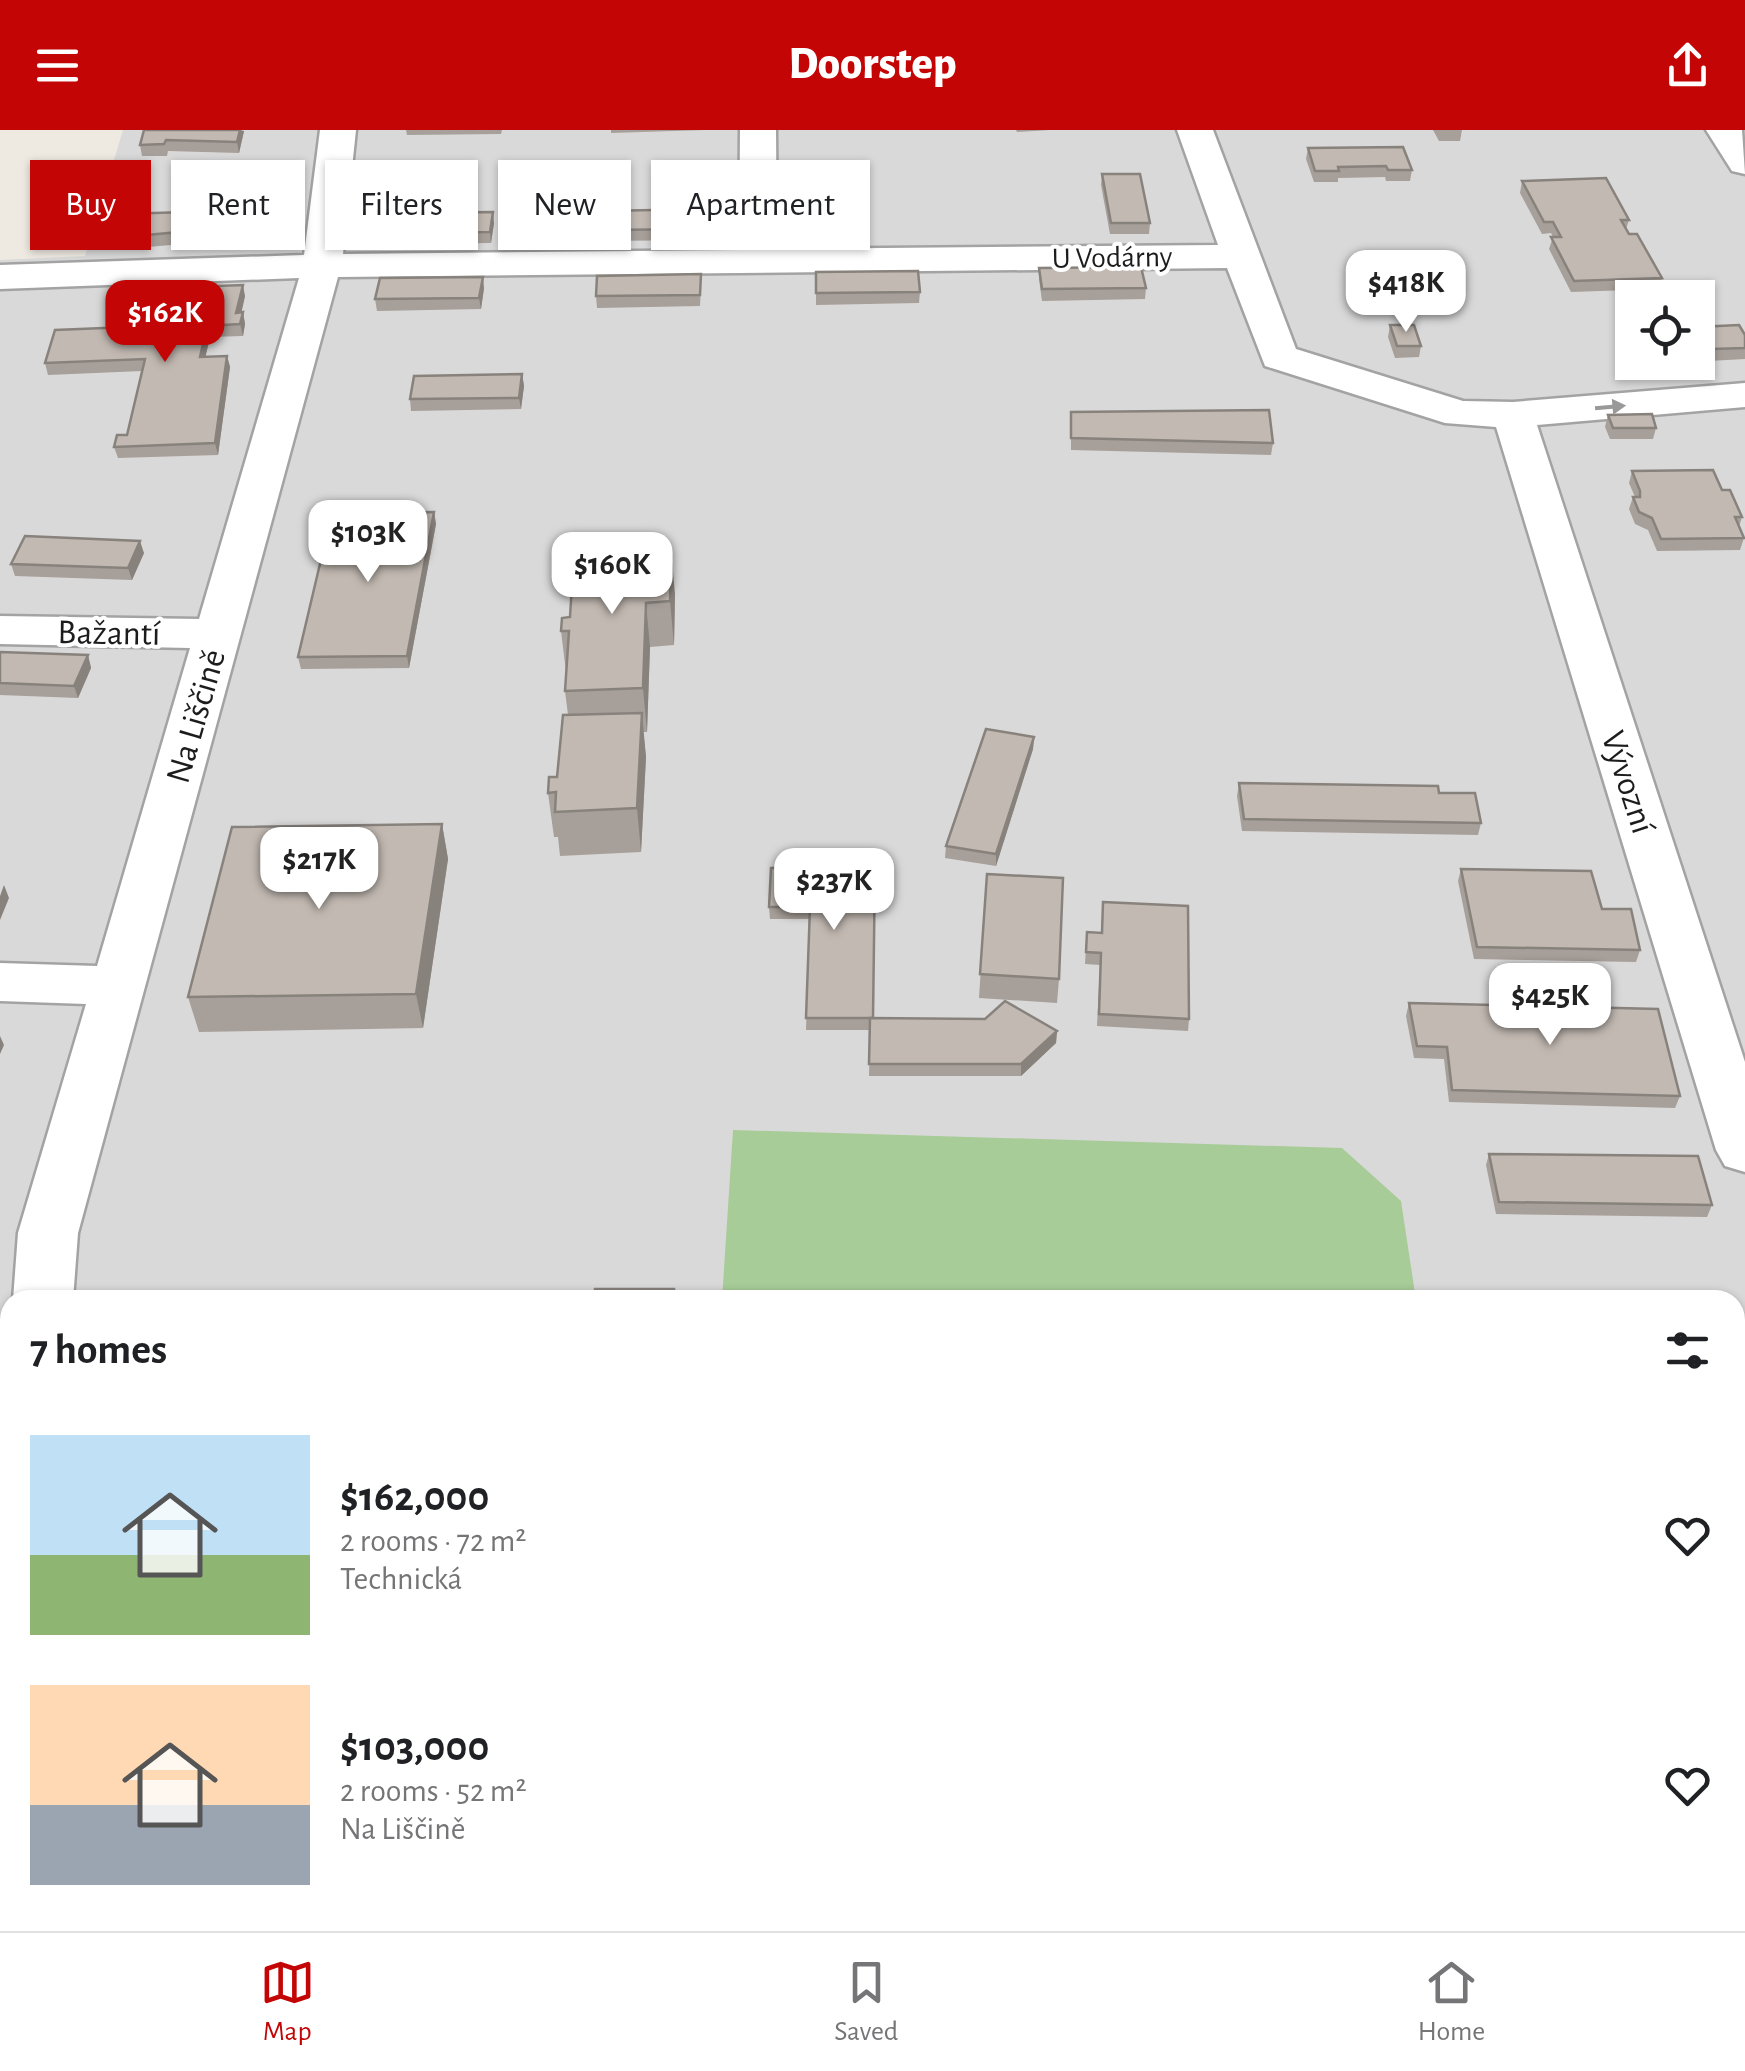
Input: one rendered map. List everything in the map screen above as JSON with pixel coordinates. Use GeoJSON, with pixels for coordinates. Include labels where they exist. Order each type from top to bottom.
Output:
{"type":"FeatureCollection","features":[{"type":"Feature","properties":{"kind":"street","name":"Na Liščině"},"geometry":{"type":"LineString","coordinates":[[44,1290],[48,1233],[322,266],[338,130]]}},
{"type":"Feature","properties":{"kind":"street"},"geometry":{"type":"LineString","coordinates":[[758,130],[758,261]]}},
{"type":"Feature","properties":{"kind":"street"},"geometry":{"type":"LineString","coordinates":[[1195,130],[1279,357],[1460,414],[1513,415],[1745,395]]}},
{"type":"Feature","properties":{"kind":"street"},"geometry":{"type":"LineString","coordinates":[[1724,130],[1745,163]]}},
{"type":"Feature","properties":{"kind":"street","name":"U Vodárny"},"geometry":{"type":"LineString","coordinates":[[0,277],[322,266],[1241,256]]}},
{"type":"Feature","properties":{"kind":"street","name":"Vývozní"},"geometry":{"type":"LineString","coordinates":[[1513,415],[1745,1150]]}},
{"type":"Feature","properties":{"kind":"street","name":"Bažantí"},"geometry":{"type":"LineString","coordinates":[[0,630],[218,634]]}},
{"type":"Feature","properties":{"kind":"street"},"geometry":{"type":"LineString","coordinates":[[0,982],[118,986]]}},
{"type":"Feature","properties":{"kind":"shaded area"},"geometry":{"type":"Polygon","coordinates":[[[123,130],[1745,130],[1745,1290],[0,1290],[0,260],[85,256],[87,250],[151,250],[151,160],[114,160],[123,130]]]}},
{"type":"Feature","properties":{"kind":"green space"},"geometry":{"type":"Polygon","coordinates":[[[733,1130],[1342,1148],[1401,1201],[1414,1290],[723,1290],[733,1130]]]}},
{"type":"Feature","properties":{"kind":"building"},"geometry":{"type":"Polygon","coordinates":[[[144,130],[240,130],[237,142],[166,140],[164,144],[140,145],[144,130]]]}},
{"type":"Feature","properties":{"kind":"building"},"geometry":{"type":"Polygon","coordinates":[[[1403,147],[1412,170],[1388,170],[1386,166],[1315,171],[1308,148],[1403,147]]]}},
{"type":"Feature","properties":{"kind":"building"},"geometry":{"type":"Polygon","coordinates":[[[1102,174],[1140,174],[1150,223],[1111,223],[1102,174]]]}},
{"type":"Feature","properties":{"kind":"building"},"geometry":{"type":"Polygon","coordinates":[[[1606,178],[1629,220],[1621,220],[1629,234],[1637,234],[1662,278],[1574,281],[1551,237],[1561,237],[1553,222],[1544,222],[1522,181],[1606,178]]]}},
{"type":"Feature","properties":{"kind":"building"},"geometry":{"type":"Polygon","coordinates":[[[631,210],[651,210],[651,230],[631,230],[631,210]]]}},
{"type":"Feature","properties":{"kind":"building"},"geometry":{"type":"Polygon","coordinates":[[[171,212],[171,233],[151,235],[151,213],[171,212]]]}},
{"type":"Feature","properties":{"kind":"building"},"geometry":{"type":"Polygon","coordinates":[[[478,212],[493,212],[490,232],[478,232],[478,212]]]}},
{"type":"Feature","properties":{"kind":"building"},"geometry":{"type":"Polygon","coordinates":[[[1141,267],[1146,288],[1042,289],[1039,268],[1141,267]]]}},
{"type":"Feature","properties":{"kind":"building"},"geometry":{"type":"Polygon","coordinates":[[[918,271],[920,292],[816,293],[816,272],[918,271]]]}},
{"type":"Feature","properties":{"kind":"building"},"geometry":{"type":"Polygon","coordinates":[[[701,274],[700,295],[596,296],[597,276],[701,274]]]}},
{"type":"Feature","properties":{"kind":"building"},"geometry":{"type":"Polygon","coordinates":[[[483,277],[479,298],[375,299],[380,278],[483,277]]]}},
{"type":"Feature","properties":{"kind":"building"},"geometry":{"type":"Polygon","coordinates":[[[243,285],[236,313],[243,312],[240,324],[207,326],[200,357],[227,356],[215,443],[114,447],[117,435],[127,435],[145,359],[45,363],[55,330],[154,326],[164,288],[243,285]]]}},
{"type":"Feature","properties":{"kind":"building"},"geometry":{"type":"Polygon","coordinates":[[[1390,325],[1414,325],[1421,346],[1397,346],[1390,325]]]}},
{"type":"Feature","properties":{"kind":"building"},"geometry":{"type":"Polygon","coordinates":[[[1739,325],[1745,335],[1745,348],[1715,349],[1715,326],[1739,325]]]}},
{"type":"Feature","properties":{"kind":"building"},"geometry":{"type":"Polygon","coordinates":[[[522,374],[519,398],[410,399],[414,376],[522,374]]]}},
{"type":"Feature","properties":{"kind":"building"},"geometry":{"type":"Polygon","coordinates":[[[1269,410],[1273,443],[1071,438],[1071,412],[1269,410]]]}},
{"type":"Feature","properties":{"kind":"building"},"geometry":{"type":"Polygon","coordinates":[[[1652,414],[1656,428],[1613,428],[1608,415],[1652,414]]]}},
{"type":"Feature","properties":{"kind":"building"},"geometry":{"type":"Polygon","coordinates":[[[1713,470],[1722,490],[1730,490],[1742,517],[1735,517],[1744,538],[1661,539],[1652,518],[1639,512],[1633,497],[1640,497],[1640,491],[1632,471],[1713,470]]]}},
{"type":"Feature","properties":{"kind":"building"},"geometry":{"type":"Polygon","coordinates":[[[434,512],[407,656],[298,657],[332,513],[434,512]]]}},
{"type":"Feature","properties":{"kind":"building"},"geometry":{"type":"Polygon","coordinates":[[[25,536],[140,541],[128,568],[11,564],[25,536]]]}},
{"type":"Feature","properties":{"kind":"building"},"geometry":{"type":"Polygon","coordinates":[[[671,550],[670,601],[646,603],[643,688],[565,691],[569,631],[561,631],[562,618],[570,617],[574,553],[671,550]]]}},
{"type":"Feature","properties":{"kind":"building"},"geometry":{"type":"Polygon","coordinates":[[[0,652],[88,655],[74,686],[0,683],[0,652]]]}},
{"type":"Feature","properties":{"kind":"building"},"geometry":{"type":"Polygon","coordinates":[[[642,713],[637,808],[555,812],[556,792],[548,793],[549,777],[557,777],[563,715],[642,713]]]}},
{"type":"Feature","properties":{"kind":"building"},"geometry":{"type":"Polygon","coordinates":[[[986,729],[1034,737],[996,854],[946,846],[986,729]]]}},
{"type":"Feature","properties":{"kind":"building"},"geometry":{"type":"Polygon","coordinates":[[[1239,783],[1438,786],[1439,793],[1475,793],[1481,823],[1244,819],[1239,783]]]}},
{"type":"Feature","properties":{"kind":"building"},"geometry":{"type":"Polygon","coordinates":[[[442,824],[416,994],[188,997],[232,827],[442,824]]]}},
{"type":"Feature","properties":{"kind":"building"},"geometry":{"type":"Polygon","coordinates":[[[791,863],[875,863],[873,1018],[806,1018],[810,907],[769,907],[771,868],[791,868],[791,863]]]}},
{"type":"Feature","properties":{"kind":"building"},"geometry":{"type":"Polygon","coordinates":[[[1461,869],[1591,871],[1602,909],[1631,909],[1640,950],[1477,947],[1461,869]]]}},
{"type":"Feature","properties":{"kind":"building"},"geometry":{"type":"Polygon","coordinates":[[[987,874],[1063,878],[1059,979],[980,974],[987,874]]]}},
{"type":"Feature","properties":{"kind":"building"},"geometry":{"type":"Polygon","coordinates":[[[1103,902],[1188,906],[1189,1019],[1099,1014],[1101,953],[1086,952],[1087,932],[1102,933],[1103,902]]]}},
{"type":"Feature","properties":{"kind":"building"},"geometry":{"type":"Polygon","coordinates":[[[1005,1001],[1057,1031],[1021,1064],[869,1064],[870,1018],[985,1019],[1005,1001]]]}},
{"type":"Feature","properties":{"kind":"building"},"geometry":{"type":"Polygon","coordinates":[[[1409,1003],[1658,1009],[1680,1096],[1452,1090],[1447,1047],[1417,1046],[1409,1003]]]}},
{"type":"Feature","properties":{"kind":"building"},"geometry":{"type":"Polygon","coordinates":[[[1489,1154],[1698,1156],[1712,1205],[1499,1202],[1489,1154]]]}},
{"type":"Feature","properties":{"kind":"building"},"geometry":{"type":"Polygon","coordinates":[[[595,1289],[674,1289],[674,1290],[595,1289]]]}}]}
